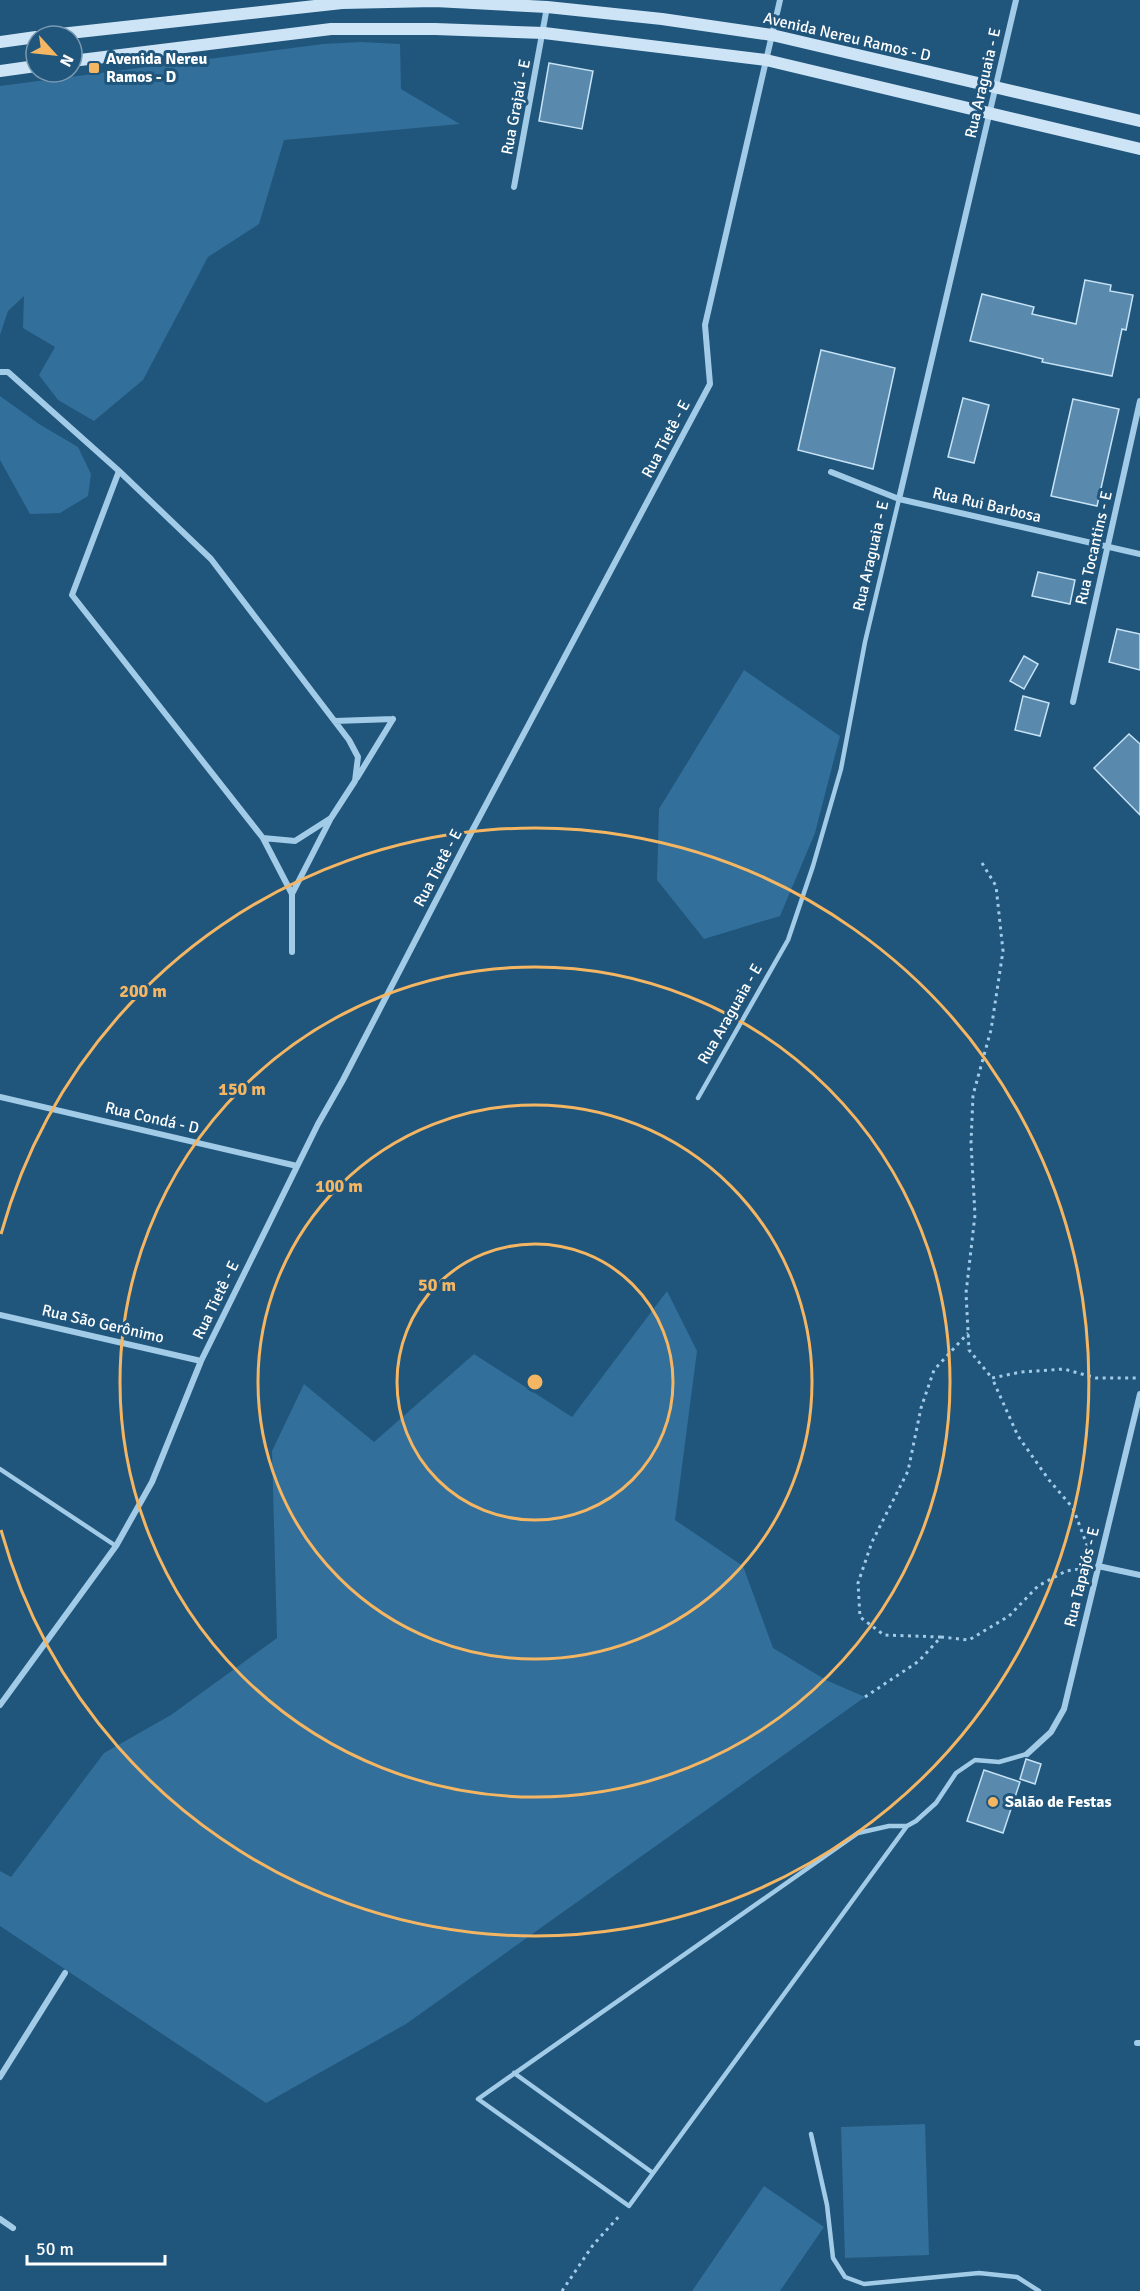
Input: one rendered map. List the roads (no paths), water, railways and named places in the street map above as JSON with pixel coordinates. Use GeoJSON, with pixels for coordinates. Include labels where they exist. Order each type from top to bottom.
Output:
{"type":"FeatureCollection","features":[{"type":"Feature","properties":{"kind":"street","name":"Rua Tietê - E"},"geometry":{"type":"LineString","coordinates":[[0,1705],[116,1546],[153,1482],[201,1361],[297,1166],[711,384],[705,325],[780,0]]}},
{"type":"Feature","properties":{"kind":"street","name":"Rua Araguaia - E"},"geometry":{"type":"LineString","coordinates":[[899,499],[1016,0]]}},
{"type":"Feature","properties":{"kind":"street","name":"Avenida Nereu Ramos - D"},"geometry":{"type":"LineString","coordinates":[[84,31],[342,3],[435,1],[547,7],[772,35],[1140,121]]}},
{"type":"Feature","properties":{"kind":"street","name":"Rua Grajaú - E"},"geometry":{"type":"LineString","coordinates":[[514,187],[547,7]]}},
{"type":"Feature","properties":{"kind":"street"},"geometry":{"type":"LineString","coordinates":[[84,60],[331,29],[435,28],[544,33],[766,60],[1140,149]]}},
{"type":"Feature","properties":{"kind":"street"},"geometry":{"type":"LineString","coordinates":[[0,42],[24,39]]}},
{"type":"Feature","properties":{"kind":"street"},"geometry":{"type":"LineString","coordinates":[[0,71],[24,68]]}},
{"type":"Feature","properties":{"kind":"street"},"geometry":{"type":"LineString","coordinates":[[0,372],[8,372],[211,559],[335,721],[358,757],[355,781]]}},
{"type":"Feature","properties":{"kind":"street","name":"Rua Tocantins - E"},"geometry":{"type":"LineString","coordinates":[[1073,702],[1140,401]]}},
{"type":"Feature","properties":{"kind":"street"},"geometry":{"type":"LineString","coordinates":[[118,471],[72,595],[263,838],[292,894]]}},
{"type":"Feature","properties":{"kind":"street","name":"Rua Rui Barbosa"},"geometry":{"type":"LineString","coordinates":[[831,472],[899,499],[1140,554]]}},
{"type":"Feature","properties":{"kind":"street"},"geometry":{"type":"LineString","coordinates":[[292,952],[292,894],[331,818],[393,719],[335,721]]}},
{"type":"Feature","properties":{"kind":"street"},"geometry":{"type":"LineString","coordinates":[[263,838],[295,841],[331,818]]}},
{"type":"Feature","properties":{"kind":"street","name":"Rua Condá - D"},"geometry":{"type":"LineString","coordinates":[[0,1097],[297,1166]]}},
{"type":"Feature","properties":{"kind":"street","name":"Rua São Gerônimo"},"geometry":{"type":"LineString","coordinates":[[0,1315],[201,1361]]}},
{"type":"Feature","properties":{"kind":"street","name":"Rua Tapajós - E"},"geometry":{"type":"LineString","coordinates":[[1028,1754],[1051,1732],[1064,1709],[1140,1394]]}},
{"type":"Feature","properties":{"kind":"street"},"geometry":{"type":"LineString","coordinates":[[1098,1566],[1140,1575]]}},
{"type":"Feature","properties":{"kind":"street"},"geometry":{"type":"LineString","coordinates":[[0,2077],[65,1973]]}},
{"type":"Feature","properties":{"kind":"street"},"geometry":{"type":"LineString","coordinates":[[0,2219],[13,2228]]}},
{"type":"Feature","properties":{"kind":"lane","name":"Rua Araguaia - E"},"geometry":{"type":"LineString","coordinates":[[698,1098],[788,940],[813,866],[841,769],[865,642],[899,499]]}},
{"type":"Feature","properties":{"kind":"lane"},"geometry":{"type":"LineString","coordinates":[[0,1469],[116,1546]]}},
{"type":"Feature","properties":{"kind":"lane"},"geometry":{"type":"LineString","coordinates":[[907,1826],[889,1826],[858,1833],[478,2098],[628,2206],[907,1826],[936,1803],[956,1773],[975,1760],[999,1762],[1028,1754]]}},
{"type":"Feature","properties":{"kind":"lane"},"geometry":{"type":"LineString","coordinates":[[514,2073],[652,2173]]}},
{"type":"Feature","properties":{"kind":"lane"},"geometry":{"type":"LineString","coordinates":[[811,2134],[827,2205],[833,2258],[845,2277],[864,2284],[979,2273],[1017,2277],[1039,2291]]}},
{"type":"Feature","properties":{"kind":"place","name":"Avenida Nereu Ramos - D"},"geometry":{"type":"Point","coordinates":[94,68]}},
{"type":"Feature","properties":{"kind":"place","name":"Salão de Festas"},"geometry":{"type":"Point","coordinates":[993,1802]}}]}
